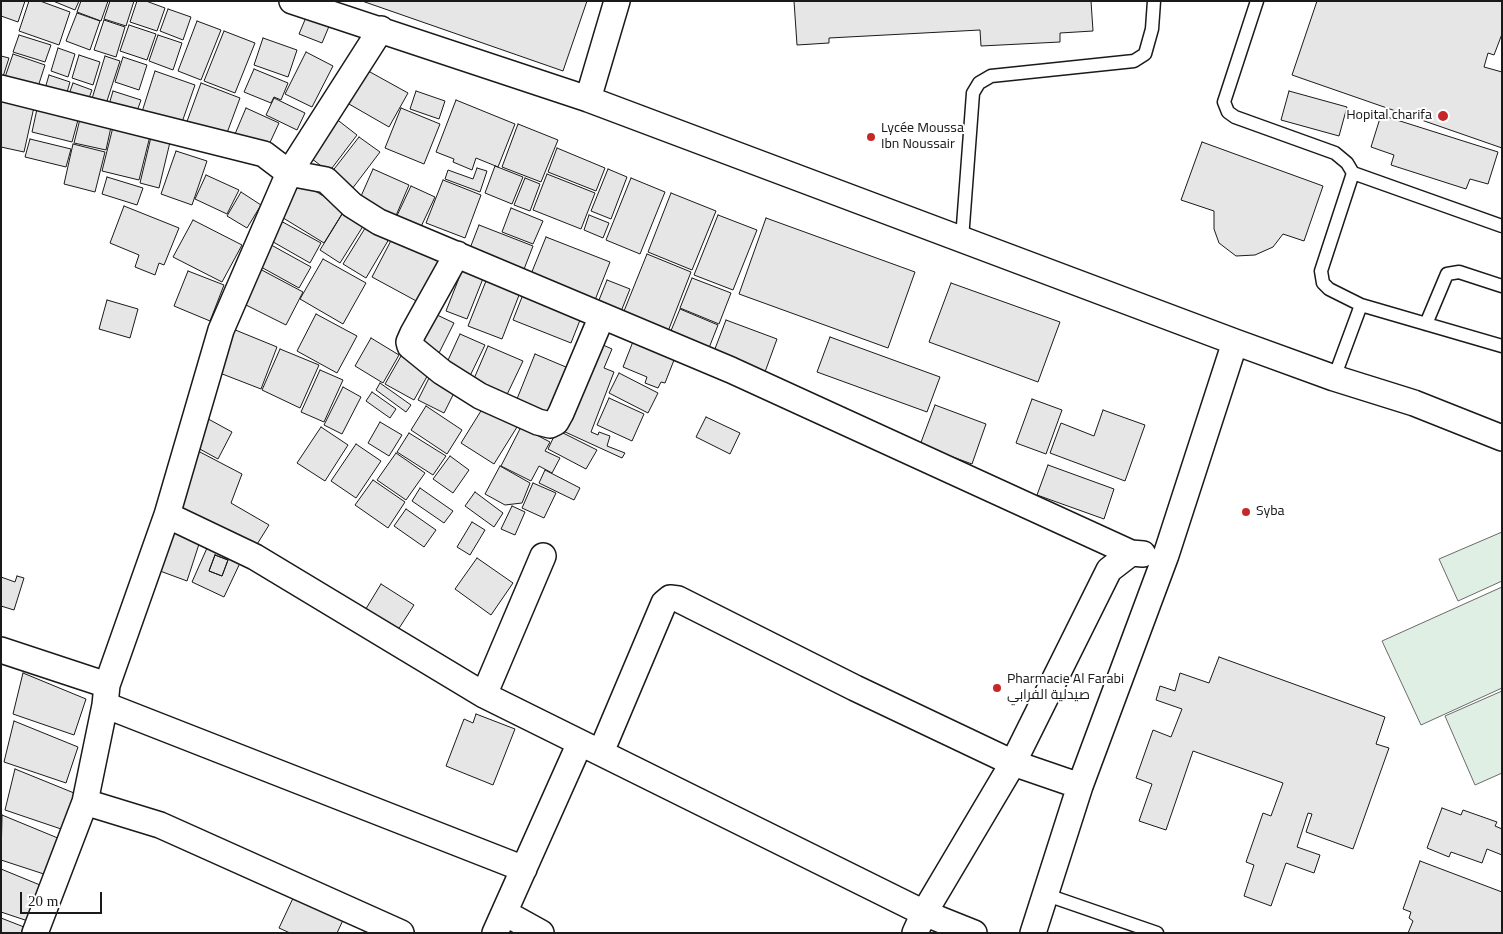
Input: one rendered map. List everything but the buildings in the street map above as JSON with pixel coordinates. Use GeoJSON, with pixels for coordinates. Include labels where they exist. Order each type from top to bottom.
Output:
{"type":"FeatureCollection","features":[{"type":"Feature","properties":{"kind":"street"},"geometry":{"type":"LineString","coordinates":[[292,1],[588,99],[1235,342],[1334,378],[1414,403],[1502,438]]}},
{"type":"Feature","properties":{"kind":"street"},"geometry":{"type":"LineString","coordinates":[[588,99],[617,1]]}},
{"type":"Feature","properties":{"kind":"street"},"geometry":{"type":"LineString","coordinates":[[34,933],[85,802],[106,695],[167,515],[221,330],[289,173],[381,29]]}},
{"type":"Feature","properties":{"kind":"street"},"geometry":{"type":"LineString","coordinates":[[1,88],[264,154],[289,173],[326,180],[352,205],[378,222],[740,374],[1131,553],[1166,555]]}},
{"type":"Feature","properties":{"kind":"street"},"geometry":{"type":"LineString","coordinates":[[456,254],[409,342],[410,346],[442,372],[480,396],[538,422],[550,425],[556,422],[602,316]]}},
{"type":"Feature","properties":{"kind":"street"},"geometry":{"type":"LineString","coordinates":[[1033,933],[1080,786],[1166,555],[1235,342]]}},
{"type":"Feature","properties":{"kind":"street"},"geometry":{"type":"LineString","coordinates":[[167,515],[255,557],[484,695],[590,748],[920,923],[974,933]]}},
{"type":"Feature","properties":{"kind":"street"},"geometry":{"type":"LineString","coordinates":[[920,923],[1013,762],[1109,570],[1131,553]]}},
{"type":"Feature","properties":{"kind":"street"},"geometry":{"type":"LineString","coordinates":[[484,695],[543,556]]}},
{"type":"Feature","properties":{"kind":"street"},"geometry":{"type":"LineString","coordinates":[[541,933],[500,923],[524,869],[590,748],[664,603],[670,598],[678,598],[855,688],[1013,762],[1080,786]]}},
{"type":"Feature","properties":{"kind":"street"},"geometry":{"type":"LineString","coordinates":[[1,650],[524,869]]}},
{"type":"Feature","properties":{"kind":"street"},"geometry":{"type":"LineString","coordinates":[[85,802],[160,825],[401,933]]}},
{"type":"Feature","properties":{"kind":"lane"},"geometry":{"type":"LineString","coordinates":[[962,239],[973,93],[979,82],[991,76],[1134,61],[1145,54],[1152,30],[1154,1]]}},
{"type":"Feature","properties":{"kind":"lane"},"geometry":{"type":"LineString","coordinates":[[1257,1],[1224,102],[1228,112],[1235,117],[1335,153],[1347,163],[1353,174],[1502,226]]}},
{"type":"Feature","properties":{"kind":"lane"},"geometry":{"type":"LineString","coordinates":[[1353,174],[1321,271],[1323,283],[1329,289],[1362,305],[1502,346]]}},
{"type":"Feature","properties":{"kind":"lane"},"geometry":{"type":"LineString","coordinates":[[1426,324],[1446,274],[1459,272],[1502,286]]}},
{"type":"Feature","properties":{"kind":"lane"},"geometry":{"type":"LineString","coordinates":[[1334,378],[1362,305]]}},
{"type":"Feature","properties":{"kind":"lane"},"geometry":{"type":"LineString","coordinates":[[1046,894],[1157,933]]}},
{"type":"Feature","properties":{"kind":"green space"},"geometry":{"type":"Polygon","coordinates":[[[1502,532],[1502,581],[1458,601],[1439,559],[1502,532]]]}},
{"type":"Feature","properties":{"kind":"green space"},"geometry":{"type":"Polygon","coordinates":[[[1502,587],[1502,688],[1421,725],[1382,641],[1502,587]]]}},
{"type":"Feature","properties":{"kind":"green space"},"geometry":{"type":"Polygon","coordinates":[[[1502,691],[1502,773],[1475,785],[1445,716],[1502,691]]]}},
{"type":"Feature","properties":{"kind":"place","name":"Hopital charifa"},"geometry":{"type":"Point","coordinates":[1443,116]}},
{"type":"Feature","properties":{"kind":"place","name":"Lycée Moussa Ibn Noussair"},"geometry":{"type":"Point","coordinates":[871,137]}},
{"type":"Feature","properties":{"kind":"place","name":"Syba"},"geometry":{"type":"Point","coordinates":[1246,512]}},
{"type":"Feature","properties":{"kind":"place","name":"Pharmacie Al Farabi صيدلية الفرابي"},"geometry":{"type":"Point","coordinates":[997,688]}}]}
